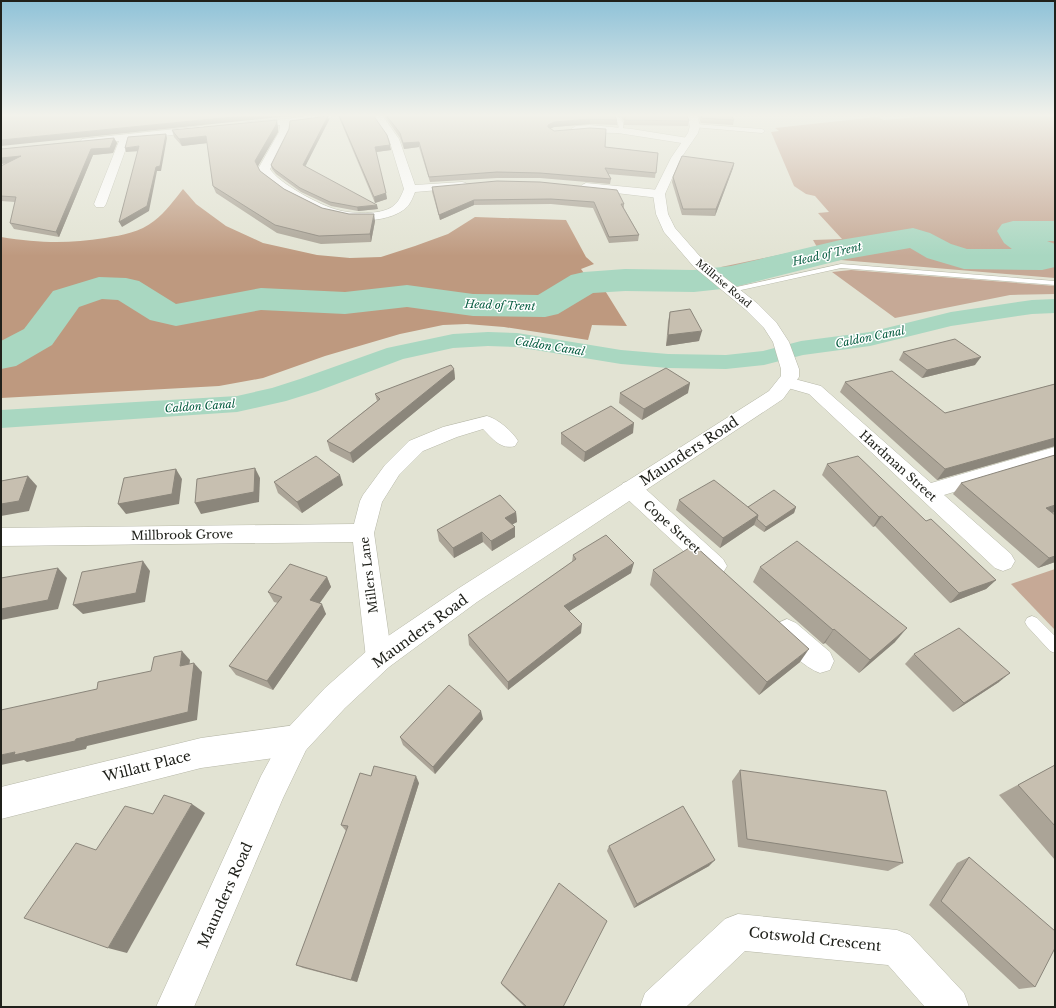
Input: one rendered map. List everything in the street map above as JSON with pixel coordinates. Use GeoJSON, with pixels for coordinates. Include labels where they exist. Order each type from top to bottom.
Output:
{"type":"FeatureCollection","features":[{"type":"Feature","properties":{"kind":"street"},"geometry":{"type":"LineString","coordinates":[[97,200],[114,162]]}},
{"type":"Feature","properties":{"kind":"street"},"geometry":{"type":"LineString","coordinates":[[268,162],[264,169],[269,178],[302,199],[334,214],[365,217],[383,215],[396,210],[404,203],[410,189],[401,162]]}},
{"type":"Feature","properties":{"kind":"street"},"geometry":{"type":"LineString","coordinates":[[571,186],[659,194],[674,162]]}},
{"type":"Feature","properties":{"kind":"street"},"geometry":{"type":"LineString","coordinates":[[410,189],[476,184]]}},
{"type":"Feature","properties":{"kind":"street","name":"Millrise Road"},"geometry":{"type":"LineString","coordinates":[[659,194],[660,208],[669,229],[699,264],[752,307],[770,325],[781,342],[789,376]]}},
{"type":"Feature","properties":{"kind":"street","name":"Maunders Road"},"geometry":{"type":"LineString","coordinates":[[175,1007],[272,787],[296,740],[335,698],[379,658],[468,596],[776,395],[789,376]]}},
{"type":"Feature","properties":{"kind":"street","name":"Hardman Street"},"geometry":{"type":"LineString","coordinates":[[789,376],[815,390],[1003,561]]}},
{"type":"Feature","properties":{"kind":"street","name":"Millers Lane"},"geometry":{"type":"LineString","coordinates":[[379,658],[363,533],[371,501],[392,470],[416,446],[450,432],[487,422],[508,441]]}},
{"type":"Feature","properties":{"kind":"street"},"geometry":{"type":"LineString","coordinates":[[927,492],[1055,454]]}},
{"type":"Feature","properties":{"kind":"street","name":"Cope Street"},"geometry":{"type":"LineString","coordinates":[[631,489],[731,580]]}},
{"type":"Feature","properties":{"kind":"street","name":"Millbrook Grove"},"geometry":{"type":"LineString","coordinates":[[1,537],[363,533]]}},
{"type":"Feature","properties":{"kind":"street"},"geometry":{"type":"LineString","coordinates":[[773,618],[820,661]]}},
{"type":"Feature","properties":{"kind":"street","name":"Willatt Place"},"geometry":{"type":"LineString","coordinates":[[1,803],[201,753],[296,740]]}},
{"type":"Feature","properties":{"kind":"street","name":"Cotswold Crescent"},"geometry":{"type":"LineString","coordinates":[[659,1007],[738,932],[897,948],[950,1007]]}},
{"type":"Feature","properties":{"kind":"lane"},"geometry":{"type":"LineString","coordinates":[[729,288],[841,266],[1055,283]]}},
{"type":"Feature","properties":{"kind":"lane"},"geometry":{"type":"LineString","coordinates":[[1032,622],[1055,646]]}},
{"type":"Feature","properties":{"kind":"shaded area"},"geometry":{"type":"Polygon","coordinates":[[[784,162],[1055,162],[1055,278],[841,260],[809,263],[737,282],[721,267],[817,247],[813,240],[842,239],[818,213],[829,212],[815,196],[806,194],[794,186],[784,162]]]}},
{"type":"Feature","properties":{"kind":"shaded area"},"geometry":{"type":"Polygon","coordinates":[[[183,189],[196,204],[226,226],[263,243],[317,255],[350,258],[381,257],[448,234],[475,217],[566,220],[586,257],[594,264],[581,269],[586,276],[680,271],[696,285],[604,289],[627,326],[592,325],[588,340],[504,327],[467,324],[443,325],[400,334],[325,356],[263,378],[219,386],[1,398],[1,237],[28,241],[65,242],[91,240],[125,234],[149,225],[166,210],[183,189]]]}},
{"type":"Feature","properties":{"kind":"shaded area"},"geometry":{"type":"Polygon","coordinates":[[[851,270],[1055,286],[1055,294],[1010,295],[895,318],[832,272],[851,270]]]}},
{"type":"Feature","properties":{"kind":"shaded area"},"geometry":{"type":"Polygon","coordinates":[[[1055,569],[1055,630],[1011,584],[1055,569]]]}},
{"type":"Feature","properties":{"kind":"building"},"geometry":{"type":"Polygon","coordinates":[[[9,162],[86,162],[56,232],[10,223],[16,197],[1,196],[1,166],[9,162]]]}},
{"type":"Feature","properties":{"kind":"building"},"geometry":{"type":"Polygon","coordinates":[[[135,162],[161,162],[160,166],[156,167],[147,206],[119,222],[135,162]]]}},
{"type":"Feature","properties":{"kind":"building"},"geometry":{"type":"Polygon","coordinates":[[[210,162],[256,162],[260,171],[284,189],[322,208],[349,214],[374,214],[370,234],[319,236],[275,225],[213,186],[210,162]]]}},
{"type":"Feature","properties":{"kind":"building"},"geometry":{"type":"Polygon","coordinates":[[[272,162],[305,162],[303,165],[377,205],[357,207],[330,202],[300,188],[274,169],[271,165],[272,162]]]}},
{"type":"Feature","properties":{"kind":"building"},"geometry":{"type":"Polygon","coordinates":[[[359,162],[379,162],[386,193],[374,197],[359,162]]]}},
{"type":"Feature","properties":{"kind":"building"},"geometry":{"type":"Polygon","coordinates":[[[425,162],[657,162],[656,173],[605,168],[611,179],[540,173],[497,172],[429,177],[425,162]]]}},
{"type":"Feature","properties":{"kind":"building"},"geometry":{"type":"Polygon","coordinates":[[[679,162],[734,163],[716,209],[683,209],[673,177],[679,162]]]}},
{"type":"Feature","properties":{"kind":"building"},"geometry":{"type":"Polygon","coordinates":[[[497,181],[540,182],[617,190],[624,204],[621,204],[639,235],[609,237],[594,202],[551,199],[474,200],[439,215],[432,187],[497,181]]]}},
{"type":"Feature","properties":{"kind":"building"},"geometry":{"type":"Polygon","coordinates":[[[690,309],[702,331],[668,335],[670,312],[690,309]]]}},
{"type":"Feature","properties":{"kind":"building"},"geometry":{"type":"Polygon","coordinates":[[[955,339],[981,357],[927,370],[903,352],[955,339]]]}},
{"type":"Feature","properties":{"kind":"building"},"geometry":{"type":"Polygon","coordinates":[[[451,365],[454,369],[350,453],[327,441],[380,399],[375,394],[451,365]]]}},
{"type":"Feature","properties":{"kind":"building"},"geometry":{"type":"Polygon","coordinates":[[[666,368],[690,383],[644,409],[620,393],[666,368]]]}},
{"type":"Feature","properties":{"kind":"building"},"geometry":{"type":"Polygon","coordinates":[[[892,371],[945,413],[1055,384],[1055,438],[945,469],[845,382],[892,371]]]}},
{"type":"Feature","properties":{"kind":"building"},"geometry":{"type":"Polygon","coordinates":[[[611,406],[634,423],[585,452],[561,433],[611,406]]]}},
{"type":"Feature","properties":{"kind":"building"},"geometry":{"type":"Polygon","coordinates":[[[1055,455],[1055,505],[1046,508],[1055,515],[1055,556],[1049,558],[961,483],[1055,455]]]}},
{"type":"Feature","properties":{"kind":"building"},"geometry":{"type":"Polygon","coordinates":[[[316,456],[340,475],[297,502],[274,482],[316,456]]]}},
{"type":"Feature","properties":{"kind":"building"},"geometry":{"type":"Polygon","coordinates":[[[858,456],[926,521],[931,519],[996,580],[959,593],[882,516],[879,517],[827,464],[858,456]]]}},
{"type":"Feature","properties":{"kind":"building"},"geometry":{"type":"Polygon","coordinates":[[[255,468],[254,492],[195,503],[197,479],[255,468]]]}},
{"type":"Feature","properties":{"kind":"building"},"geometry":{"type":"Polygon","coordinates":[[[176,469],[172,494],[118,504],[124,478],[176,469]]]}},
{"type":"Feature","properties":{"kind":"building"},"geometry":{"type":"Polygon","coordinates":[[[28,476],[19,501],[1,504],[1,481],[28,476]]]}},
{"type":"Feature","properties":{"kind":"building"},"geometry":{"type":"Polygon","coordinates":[[[714,480],[758,515],[723,538],[679,500],[714,480]]]}},
{"type":"Feature","properties":{"kind":"building"},"geometry":{"type":"Polygon","coordinates":[[[774,490],[796,507],[766,527],[757,519],[758,515],[748,507],[774,490]]]}},
{"type":"Feature","properties":{"kind":"building"},"geometry":{"type":"Polygon","coordinates":[[[500,495],[516,512],[505,518],[515,527],[491,541],[482,532],[453,548],[437,530],[500,495]]]}},
{"type":"Feature","properties":{"kind":"building"},"geometry":{"type":"Polygon","coordinates":[[[606,535],[634,563],[564,606],[582,624],[508,682],[468,635],[576,559],[573,555],[606,535]]]}},
{"type":"Feature","properties":{"kind":"building"},"geometry":{"type":"Polygon","coordinates":[[[797,541],[907,628],[870,660],[760,567],[797,541]]]}},
{"type":"Feature","properties":{"kind":"building"},"geometry":{"type":"Polygon","coordinates":[[[694,545],[809,649],[767,682],[653,570],[694,545]]]}},
{"type":"Feature","properties":{"kind":"building"},"geometry":{"type":"Polygon","coordinates":[[[143,561],[136,593],[73,605],[82,572],[143,561]]]}},
{"type":"Feature","properties":{"kind":"building"},"geometry":{"type":"Polygon","coordinates":[[[290,564],[327,577],[310,600],[322,604],[267,681],[229,666],[282,597],[268,592],[290,564]]]}},
{"type":"Feature","properties":{"kind":"building"},"geometry":{"type":"Polygon","coordinates":[[[58,568],[48,600],[1,609],[1,578],[58,568]]]}},
{"type":"Feature","properties":{"kind":"building"},"geometry":{"type":"Polygon","coordinates":[[[959,628],[1010,673],[964,703],[914,654],[959,628]]]}},
{"type":"Feature","properties":{"kind":"building"},"geometry":{"type":"Polygon","coordinates":[[[182,651],[180,666],[194,663],[188,712],[76,739],[75,741],[14,755],[15,752],[1,755],[1,710],[97,689],[98,682],[151,671],[154,657],[182,651]]]}},
{"type":"Feature","properties":{"kind":"building"},"geometry":{"type":"Polygon","coordinates":[[[449,685],[481,711],[433,767],[400,737],[449,685]]]}},
{"type":"Feature","properties":{"kind":"building"},"geometry":{"type":"Polygon","coordinates":[[[1055,765],[1055,826],[1018,785],[1055,765]]]}},
{"type":"Feature","properties":{"kind":"building"},"geometry":{"type":"Polygon","coordinates":[[[374,766],[416,776],[351,980],[296,965],[348,826],[341,825],[360,773],[371,776],[374,766]]]}},
{"type":"Feature","properties":{"kind":"building"},"geometry":{"type":"Polygon","coordinates":[[[740,770],[886,791],[903,863],[747,839],[740,770]]]}},
{"type":"Feature","properties":{"kind":"building"},"geometry":{"type":"Polygon","coordinates":[[[164,795],[192,804],[108,948],[24,918],[76,843],[96,850],[125,806],[153,814],[164,795]]]}},
{"type":"Feature","properties":{"kind":"building"},"geometry":{"type":"Polygon","coordinates":[[[683,806],[715,860],[637,904],[609,846],[683,806]]]}},
{"type":"Feature","properties":{"kind":"building"},"geometry":{"type":"Polygon","coordinates":[[[969,857],[1055,931],[1055,948],[1035,987],[941,901],[969,857]]]}},
{"type":"Feature","properties":{"kind":"building"},"geometry":{"type":"Polygon","coordinates":[[[559,883],[607,921],[563,1007],[527,1007],[501,983],[559,883]]]}},
{"type":"Feature","properties":{"kind":"waterway","name":"Head of Trent"},"geometry":{"type":"LineString","coordinates":[[1,357],[38,337],[66,299],[99,288],[126,289],[163,312],[176,315],[261,299],[345,303],[407,296],[473,305],[545,306],[584,283],[625,280],[694,281],[731,277],[840,250],[913,238],[939,251],[964,259],[1042,260],[1050,257],[1050,255],[1019,240],[1013,231],[1055,231]]}},
{"type":"Feature","properties":{"kind":"waterway","name":"Caldon Canal"},"geometry":{"type":"LineString","coordinates":[[1,419],[237,404],[277,395],[309,385],[396,353],[453,341],[488,339],[517,340],[621,357],[668,361],[726,362],[764,358],[801,348],[870,339],[951,319],[1032,307],[1055,306]]}}]}
